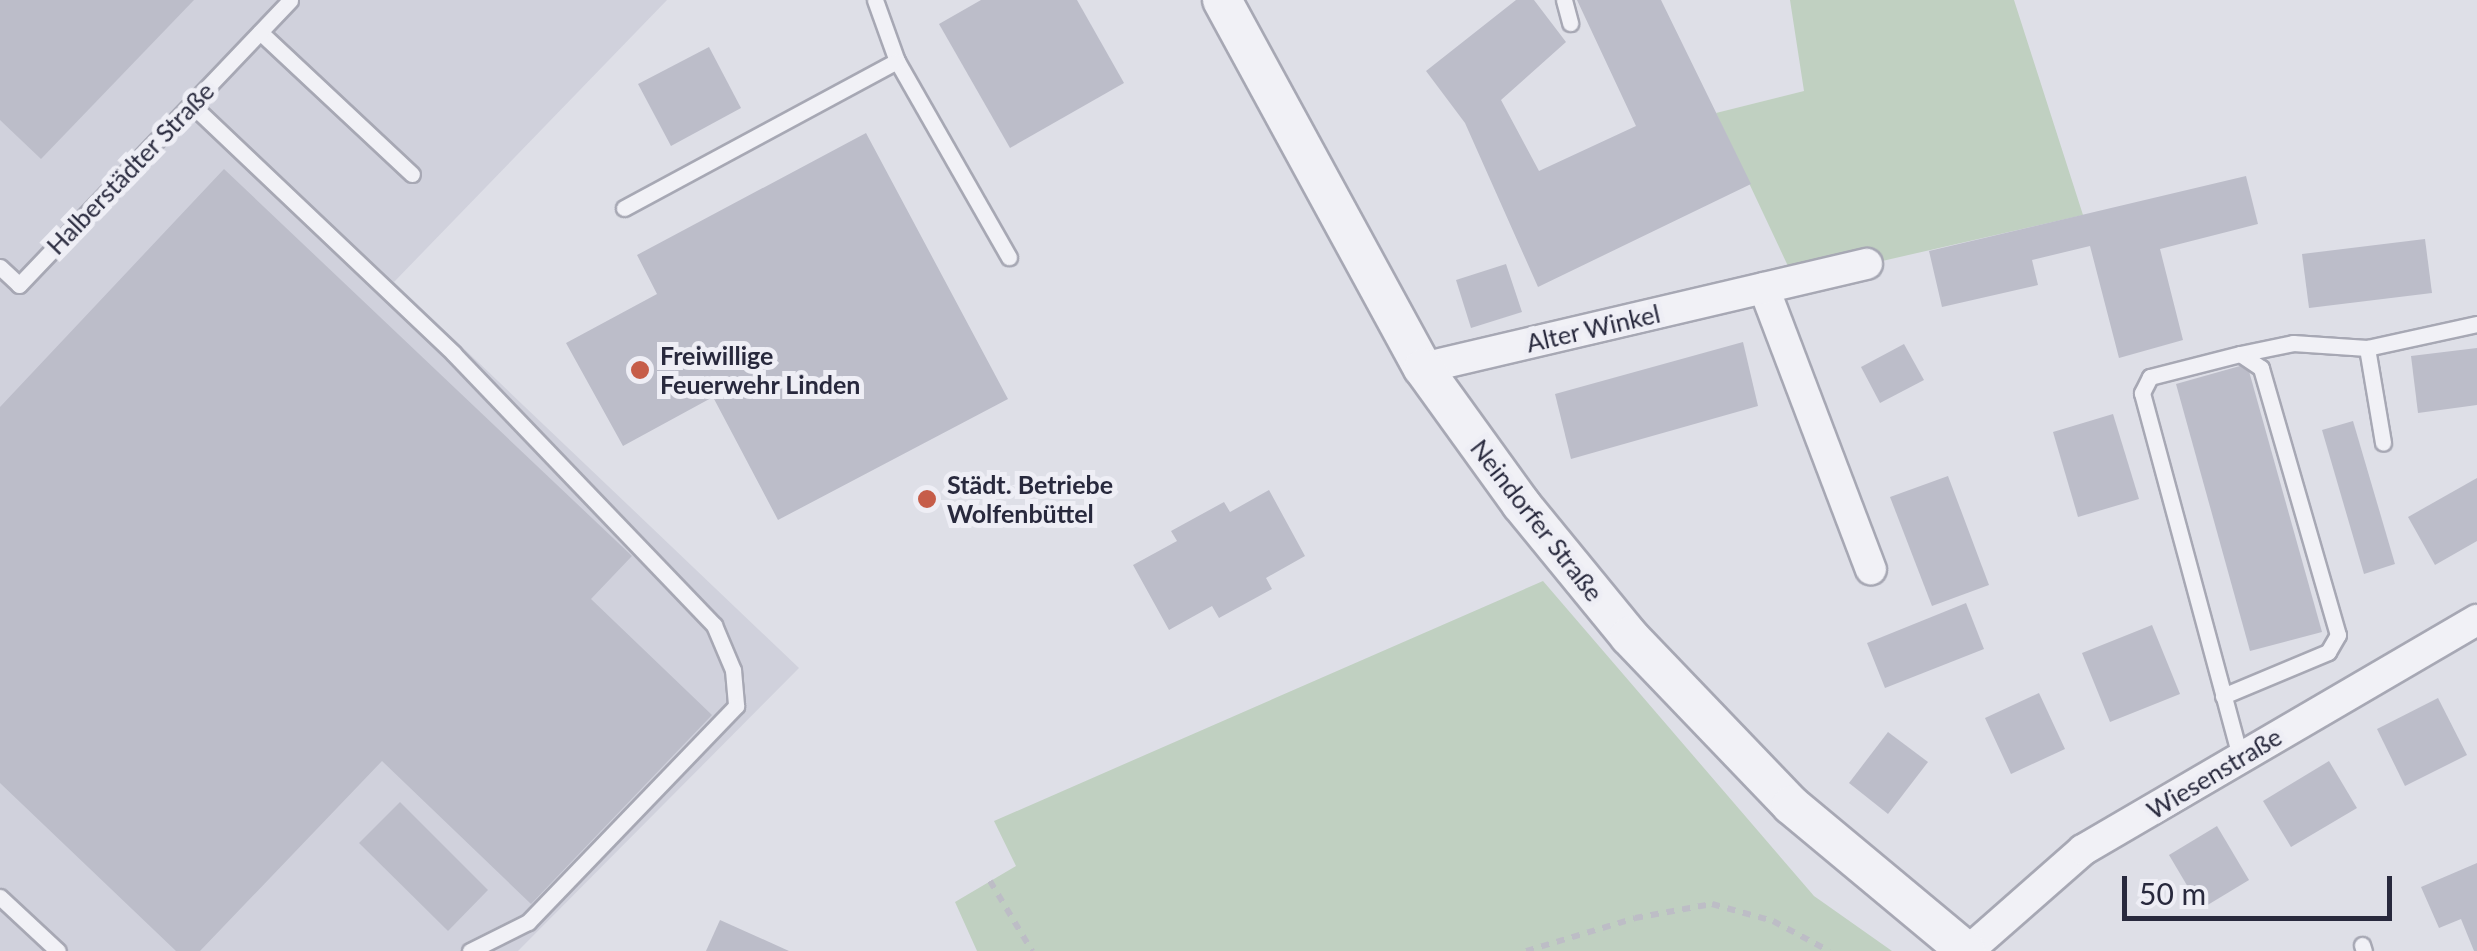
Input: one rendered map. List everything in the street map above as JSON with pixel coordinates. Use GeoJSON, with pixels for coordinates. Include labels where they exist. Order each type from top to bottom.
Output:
{"type":"FeatureCollection","features":[{"type":"Feature","properties":{"kind":"street","name":"Neindorfer Straße"},"geometry":{"type":"LineString","coordinates":[[1222,0],[1422,368],[1629,636],[1791,805],[1967,951]]}},
{"type":"Feature","properties":{"kind":"street","name":"Alter Winkel"},"geometry":{"type":"LineString","coordinates":[[1422,368],[1867,264]]}},
{"type":"Feature","properties":{"kind":"street"},"geometry":{"type":"LineString","coordinates":[[1764,288],[1871,568]]}},
{"type":"Feature","properties":{"kind":"street","name":"Wiesenstraße"},"geometry":{"type":"LineString","coordinates":[[1967,951],[2084,850],[2477,620]]}},
{"type":"Feature","properties":{"kind":"lane","name":"Halberstädter Straße"},"geometry":{"type":"LineString","coordinates":[[0,267],[19,285],[290,0]]}},
{"type":"Feature","properties":{"kind":"lane"},"geometry":{"type":"LineString","coordinates":[[875,0],[897,62],[1009,257]]}},
{"type":"Feature","properties":{"kind":"lane"},"geometry":{"type":"LineString","coordinates":[[1564,0],[1570,22]]}},
{"type":"Feature","properties":{"kind":"lane"},"geometry":{"type":"LineString","coordinates":[[260,32],[412,174]]}},
{"type":"Feature","properties":{"kind":"lane"},"geometry":{"type":"LineString","coordinates":[[624,208],[897,62]]}},
{"type":"Feature","properties":{"kind":"lane"},"geometry":{"type":"LineString","coordinates":[[192,104],[454,354],[700,610],[714,625],[733,670],[736,706],[528,922],[470,951]]}},
{"type":"Feature","properties":{"kind":"lane"},"geometry":{"type":"LineString","coordinates":[[2240,758],[2142,388],[2150,378],[2293,343],[2367,348],[2477,324]]}},
{"type":"Feature","properties":{"kind":"lane"},"geometry":{"type":"LineString","coordinates":[[2367,348],[2383,442]]}},
{"type":"Feature","properties":{"kind":"lane"},"geometry":{"type":"LineString","coordinates":[[2224,696],[2328,652],[2338,635],[2261,368],[2240,354]]}},
{"type":"Feature","properties":{"kind":"lane"},"geometry":{"type":"LineString","coordinates":[[0,896],[58,951]]}},
{"type":"Feature","properties":{"kind":"path"},"geometry":{"type":"LineString","coordinates":[[990,881],[1032,951]]}},
{"type":"Feature","properties":{"kind":"path"},"geometry":{"type":"LineString","coordinates":[[1526,951],[1635,918],[1712,904],[1773,921],[1829,951]]}},
{"type":"Feature","properties":{"kind":"shaded area"},"geometry":{"type":"Polygon","coordinates":[[[0,0],[667,0],[394,282],[799,668],[518,951],[0,951],[0,0]]]}},
{"type":"Feature","properties":{"kind":"green space"},"geometry":{"type":"Polygon","coordinates":[[[1790,0],[2014,0],[2083,215],[1795,281],[1716,113],[1804,91],[1790,0]]]}},
{"type":"Feature","properties":{"kind":"green space"},"geometry":{"type":"Polygon","coordinates":[[[1543,581],[1814,896],[1892,951],[977,951],[955,902],[1016,866],[994,821],[1543,581]]]}},
{"type":"Feature","properties":{"kind":"building"},"geometry":{"type":"Polygon","coordinates":[[[0,0],[194,0],[41,159],[0,120],[0,0]]]}},
{"type":"Feature","properties":{"kind":"building"},"geometry":{"type":"Polygon","coordinates":[[[981,0],[1077,0],[1124,83],[1010,148],[939,24],[981,0]]]}},
{"type":"Feature","properties":{"kind":"building"},"geometry":{"type":"Polygon","coordinates":[[[1516,0],[1534,0],[1566,42],[1501,100],[1539,171],[1636,126],[1577,0],[1661,0],[1751,184],[1538,287],[1465,123],[1426,71],[1516,0]]]}},
{"type":"Feature","properties":{"kind":"building"},"geometry":{"type":"Polygon","coordinates":[[[709,47],[741,108],[671,146],[638,84],[709,47]]]}},
{"type":"Feature","properties":{"kind":"building"},"geometry":{"type":"Polygon","coordinates":[[[866,133],[1008,399],[778,520],[713,397],[623,446],[566,343],[657,294],[637,255],[866,133]]]}},
{"type":"Feature","properties":{"kind":"building"},"geometry":{"type":"Polygon","coordinates":[[[224,169],[632,556],[591,599],[712,715],[531,904],[382,761],[200,951],[176,951],[0,783],[0,407],[224,169]]]}},
{"type":"Feature","properties":{"kind":"building"},"geometry":{"type":"Polygon","coordinates":[[[2246,176],[2258,224],[2160,249],[2183,340],[2119,358],[2090,246],[2032,260],[2038,285],[1942,307],[1929,251],[2246,176]]]}},
{"type":"Feature","properties":{"kind":"building"},"geometry":{"type":"Polygon","coordinates":[[[2425,239],[2432,293],[2309,308],[2302,254],[2425,239]]]}},
{"type":"Feature","properties":{"kind":"building"},"geometry":{"type":"Polygon","coordinates":[[[1506,264],[1522,312],[1471,328],[1456,280],[1506,264]]]}},
{"type":"Feature","properties":{"kind":"building"},"geometry":{"type":"Polygon","coordinates":[[[1743,342],[1758,406],[1571,459],[1555,394],[1743,342]]]}},
{"type":"Feature","properties":{"kind":"building"},"geometry":{"type":"Polygon","coordinates":[[[1904,344],[1924,380],[1880,403],[1861,367],[1904,344]]]}},
{"type":"Feature","properties":{"kind":"building"},"geometry":{"type":"Polygon","coordinates":[[[2477,348],[2477,405],[2418,413],[2411,356],[2477,348]]]}},
{"type":"Feature","properties":{"kind":"building"},"geometry":{"type":"Polygon","coordinates":[[[2247,364],[2322,632],[2250,651],[2176,384],[2247,364]]]}},
{"type":"Feature","properties":{"kind":"building"},"geometry":{"type":"Polygon","coordinates":[[[2113,414],[2139,499],[2078,517],[2053,432],[2113,414]]]}},
{"type":"Feature","properties":{"kind":"building"},"geometry":{"type":"Polygon","coordinates":[[[2353,421],[2395,564],[2364,574],[2322,430],[2353,421]]]}},
{"type":"Feature","properties":{"kind":"building"},"geometry":{"type":"Polygon","coordinates":[[[1948,476],[1989,585],[1932,606],[1890,497],[1948,476]]]}},
{"type":"Feature","properties":{"kind":"building"},"geometry":{"type":"Polygon","coordinates":[[[2477,478],[2477,541],[2435,565],[2408,517],[2477,478]]]}},
{"type":"Feature","properties":{"kind":"building"},"geometry":{"type":"Polygon","coordinates":[[[1269,490],[1305,556],[1266,578],[1272,589],[1219,618],[1212,606],[1169,630],[1133,565],[1177,541],[1171,531],[1224,502],[1230,512],[1269,490]]]}},
{"type":"Feature","properties":{"kind":"building"},"geometry":{"type":"Polygon","coordinates":[[[1966,603],[1984,649],[1885,688],[1867,643],[1966,603]]]}},
{"type":"Feature","properties":{"kind":"building"},"geometry":{"type":"Polygon","coordinates":[[[2152,625],[2180,694],[2110,722],[2082,653],[2152,625]]]}},
{"type":"Feature","properties":{"kind":"building"},"geometry":{"type":"Polygon","coordinates":[[[2039,693],[2065,749],[2011,774],[1985,718],[2039,693]]]}},
{"type":"Feature","properties":{"kind":"building"},"geometry":{"type":"Polygon","coordinates":[[[2438,698],[2467,755],[2405,786],[2377,729],[2438,698]]]}},
{"type":"Feature","properties":{"kind":"building"},"geometry":{"type":"Polygon","coordinates":[[[1888,732],[1928,762],[1888,814],[1849,783],[1888,732]]]}},
{"type":"Feature","properties":{"kind":"building"},"geometry":{"type":"Polygon","coordinates":[[[2329,761],[2357,808],[2291,847],[2263,801],[2329,761]]]}},
{"type":"Feature","properties":{"kind":"building"},"geometry":{"type":"Polygon","coordinates":[[[400,802],[488,890],[448,931],[359,843],[400,802]]]}},
{"type":"Feature","properties":{"kind":"building"},"geometry":{"type":"Polygon","coordinates":[[[2217,826],[2249,880],[2201,909],[2169,855],[2217,826]]]}},
{"type":"Feature","properties":{"kind":"building"},"geometry":{"type":"Polygon","coordinates":[[[2477,863],[2474,951],[2461,919],[2439,928],[2421,887],[2477,863]]]}},
{"type":"Feature","properties":{"kind":"building"},"geometry":{"type":"Polygon","coordinates":[[[720,920],[789,951],[706,951],[720,920]]]}},
{"type":"Feature","properties":{"kind":"place","name":"Freiwillige Feuerwehr Linden"},"geometry":{"type":"Point","coordinates":[640,370]}},
{"type":"Feature","properties":{"kind":"place","name":"Städt. Betriebe Wolfenbüttel"},"geometry":{"type":"Point","coordinates":[927,499]}}]}
